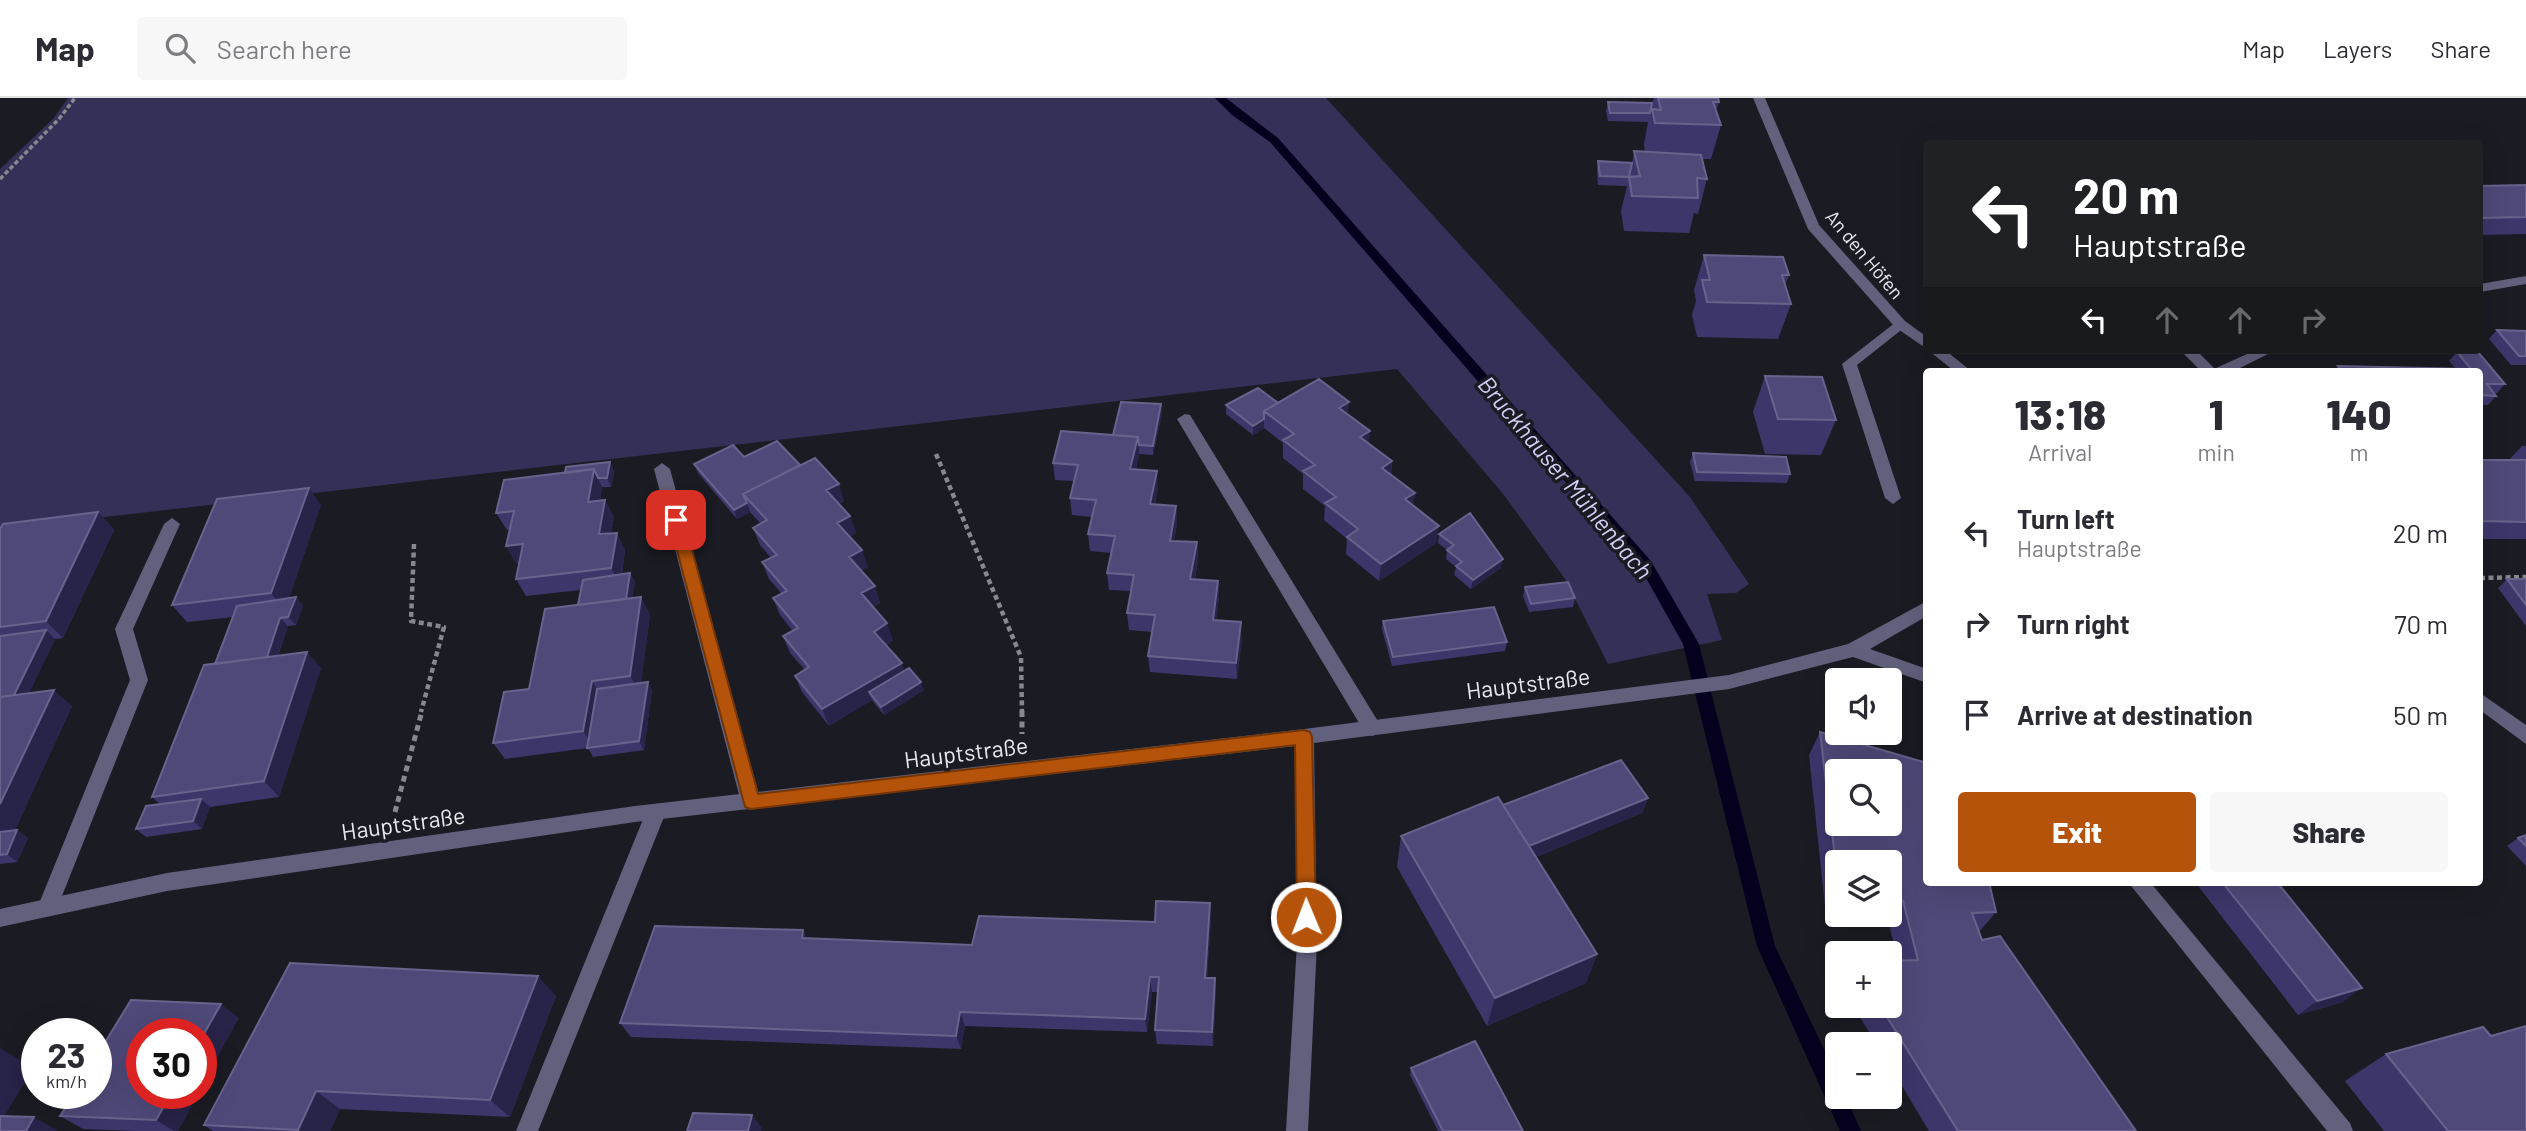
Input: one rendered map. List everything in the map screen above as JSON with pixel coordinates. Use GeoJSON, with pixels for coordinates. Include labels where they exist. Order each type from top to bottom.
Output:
{"type":"FeatureCollection","features":[{"type":"Feature","properties":{"kind":"street","name":"An den Höfen"},"geometry":{"type":"LineString","coordinates":[[1759,98],[1813,226],[1900,324],[1923,341]]}},
{"type":"Feature","properties":{"kind":"street"},"geometry":{"type":"LineString","coordinates":[[2483,287],[2526,280]]}},
{"type":"Feature","properties":{"kind":"street"},"geometry":{"type":"LineString","coordinates":[[1893,498],[1849,365],[1900,324]]}},
{"type":"Feature","properties":{"kind":"street"},"geometry":{"type":"LineString","coordinates":[[1941,354],[1960,368]]}},
{"type":"Feature","properties":{"kind":"street"},"geometry":{"type":"LineString","coordinates":[[2191,354],[2207,368]]}},
{"type":"Feature","properties":{"kind":"street"},"geometry":{"type":"LineString","coordinates":[[2228,368],[2260,354]]}},
{"type":"Feature","properties":{"kind":"street"},"geometry":{"type":"LineString","coordinates":[[1185,419],[1372,728]]}},
{"type":"Feature","properties":{"kind":"street"},"geometry":{"type":"LineString","coordinates":[[662,469],[751,802]]}},
{"type":"Feature","properties":{"kind":"street"},"geometry":{"type":"LineString","coordinates":[[48,906],[139,680],[124,629],[172,524]]}},
{"type":"Feature","properties":{"kind":"street","name":"Hauptstraße"},"geometry":{"type":"LineString","coordinates":[[0,918],[167,882],[656,812],[1304,737],[1729,682],[1853,650],[1923,610]]}},
{"type":"Feature","properties":{"kind":"street"},"geometry":{"type":"LineString","coordinates":[[1853,650],[1923,675]]}},
{"type":"Feature","properties":{"kind":"street"},"geometry":{"type":"LineString","coordinates":[[2483,702],[2526,736]]}},
{"type":"Feature","properties":{"kind":"street"},"geometry":{"type":"LineString","coordinates":[[1297,1131],[1307,943],[1304,737]]}},
{"type":"Feature","properties":{"kind":"street"},"geometry":{"type":"LineString","coordinates":[[527,1131],[656,812]]}},
{"type":"Feature","properties":{"kind":"street"},"geometry":{"type":"LineString","coordinates":[[2141,886],[2342,1131]]}},
{"type":"Feature","properties":{"kind":"path"},"geometry":{"type":"LineString","coordinates":[[0,180],[59,119],[75,98]]}},
{"type":"Feature","properties":{"kind":"path"},"geometry":{"type":"LineString","coordinates":[[936,454],[1021,657],[1023,769]]}},
{"type":"Feature","properties":{"kind":"path"},"geometry":{"type":"LineString","coordinates":[[385,850],[444,627],[411,621],[414,544]]}},
{"type":"Feature","properties":{"kind":"path"},"geometry":{"type":"LineString","coordinates":[[2483,578],[2526,578]]}},
{"type":"Feature","properties":{"kind":"shaded area"},"geometry":{"type":"Polygon","coordinates":[[[68,98],[1326,98],[1690,497],[1749,584],[1736,593],[1707,594],[1722,640],[1608,664],[1565,579],[1504,495],[1397,369],[0,529],[0,169],[53,119],[68,98]]]}},
{"type":"Feature","properties":{"kind":"building"},"geometry":{"type":"Polygon","coordinates":[[[1658,98],[1718,98],[1719,102],[1713,102],[1721,125],[1655,123],[1652,109],[1661,110],[1658,98]]]}},
{"type":"Feature","properties":{"kind":"building"},"geometry":{"type":"Polygon","coordinates":[[[1608,102],[1652,103],[1650,113],[1610,113],[1608,102]]]}},
{"type":"Feature","properties":{"kind":"building"},"geometry":{"type":"Polygon","coordinates":[[[1634,151],[1701,155],[1707,179],[1697,178],[1698,198],[1632,196],[1629,177],[1640,176],[1634,151]]]}},
{"type":"Feature","properties":{"kind":"building"},"geometry":{"type":"Polygon","coordinates":[[[1598,161],[1632,163],[1629,177],[1600,176],[1598,161]]]}},
{"type":"Feature","properties":{"kind":"building"},"geometry":{"type":"Polygon","coordinates":[[[2526,185],[2526,217],[2483,218],[2483,186],[2526,185]]]}},
{"type":"Feature","properties":{"kind":"building"},"geometry":{"type":"Polygon","coordinates":[[[1704,255],[1783,257],[1789,275],[1782,275],[1791,304],[1707,302],[1702,280],[1710,280],[1704,255]]]}},
{"type":"Feature","properties":{"kind":"building"},"geometry":{"type":"Polygon","coordinates":[[[2497,330],[2526,331],[2526,356],[2519,356],[2497,330]]]}},
{"type":"Feature","properties":{"kind":"building"},"geometry":{"type":"Polygon","coordinates":[[[2459,354],[2480,354],[2505,384],[2487,384],[2496,396],[2483,395],[2483,368],[2470,368],[2459,354]]]}},
{"type":"Feature","properties":{"kind":"building"},"geometry":{"type":"Polygon","coordinates":[[[2338,366],[2427,368],[2340,368],[2338,366]]]}},
{"type":"Feature","properties":{"kind":"building"},"geometry":{"type":"Polygon","coordinates":[[[1765,376],[1822,377],[1836,420],[1778,419],[1765,376]]]}},
{"type":"Feature","properties":{"kind":"building"},"geometry":{"type":"Polygon","coordinates":[[[1319,379],[1349,402],[1339,408],[1370,431],[1360,437],[1392,461],[1382,468],[1415,493],[1405,499],[1439,526],[1381,564],[1347,537],[1358,529],[1325,503],[1336,497],[1303,471],[1315,465],[1283,440],[1294,434],[1264,411],[1319,379]]]}},
{"type":"Feature","properties":{"kind":"building"},"geometry":{"type":"Polygon","coordinates":[[[1258,388],[1278,403],[1264,411],[1264,419],[1253,426],[1226,405],[1258,388]]]}},
{"type":"Feature","properties":{"kind":"building"},"geometry":{"type":"Polygon","coordinates":[[[1121,402],[1161,404],[1153,446],[1139,445],[1138,437],[1113,435],[1121,402]]]}},
{"type":"Feature","properties":{"kind":"building"},"geometry":{"type":"Polygon","coordinates":[[[1061,431],[1138,437],[1130,469],[1157,471],[1150,504],[1176,506],[1170,541],[1197,542],[1190,579],[1218,581],[1213,620],[1241,622],[1236,663],[1148,656],[1155,615],[1127,613],[1134,575],[1107,573],[1115,536],[1088,534],[1096,500],[1070,498],[1078,465],[1053,463],[1061,431]]]}},
{"type":"Feature","properties":{"kind":"building"},"geometry":{"type":"Polygon","coordinates":[[[777,441],[800,465],[743,494],[747,503],[734,510],[694,464],[733,445],[744,457],[777,441]]]}},
{"type":"Feature","properties":{"kind":"building"},"geometry":{"type":"Polygon","coordinates":[[[1693,453],[1786,457],[1790,474],[1697,472],[1693,453]]]}},
{"type":"Feature","properties":{"kind":"building"},"geometry":{"type":"Polygon","coordinates":[[[815,458],[839,484],[826,490],[850,516],[837,523],[862,550],[849,557],[875,586],[861,593],[887,623],[874,632],[902,663],[822,709],[795,676],[809,667],[783,636],[798,628],[773,598],[787,591],[762,562],[777,555],[753,528],[767,520],[743,494],[815,458]]]}},
{"type":"Feature","properties":{"kind":"building"},"geometry":{"type":"Polygon","coordinates":[[[2483,460],[2526,460],[2526,522],[2483,521],[2483,460]]]}},
{"type":"Feature","properties":{"kind":"building"},"geometry":{"type":"Polygon","coordinates":[[[610,462],[607,478],[598,478],[594,469],[565,473],[566,467],[610,462]]]}},
{"type":"Feature","properties":{"kind":"building"},"geometry":{"type":"Polygon","coordinates":[[[594,469],[588,502],[605,500],[599,534],[617,533],[611,568],[516,579],[523,544],[506,546],[514,511],[496,513],[504,480],[594,469]]]}},
{"type":"Feature","properties":{"kind":"building"},"geometry":{"type":"Polygon","coordinates":[[[309,488],[271,593],[172,605],[217,499],[309,488]]]}},
{"type":"Feature","properties":{"kind":"building"},"geometry":{"type":"Polygon","coordinates":[[[98,512],[46,621],[0,627],[0,529],[3,524],[98,512]]]}},
{"type":"Feature","properties":{"kind":"building"},"geometry":{"type":"Polygon","coordinates":[[[1470,513],[1503,559],[1473,580],[1456,566],[1462,562],[1447,550],[1454,545],[1439,534],[1470,513]]]}},
{"type":"Feature","properties":{"kind":"building"},"geometry":{"type":"Polygon","coordinates":[[[630,573],[626,599],[578,605],[583,580],[630,573]]]}},
{"type":"Feature","properties":{"kind":"building"},"geometry":{"type":"Polygon","coordinates":[[[2507,579],[2526,579],[2526,605],[2507,579]]]}},
{"type":"Feature","properties":{"kind":"building"},"geometry":{"type":"Polygon","coordinates":[[[1568,582],[1575,598],[1531,604],[1525,587],[1568,582]]]}},
{"type":"Feature","properties":{"kind":"building"},"geometry":{"type":"Polygon","coordinates":[[[296,597],[288,617],[280,618],[267,657],[215,664],[237,606],[296,597]]]}},
{"type":"Feature","properties":{"kind":"building"},"geometry":{"type":"Polygon","coordinates":[[[641,597],[630,676],[592,681],[583,731],[493,743],[504,692],[529,689],[545,609],[641,597]]]}},
{"type":"Feature","properties":{"kind":"building"},"geometry":{"type":"Polygon","coordinates":[[[1494,607],[1507,642],[1393,657],[1383,621],[1494,607]]]}},
{"type":"Feature","properties":{"kind":"building"},"geometry":{"type":"Polygon","coordinates":[[[46,630],[14,695],[0,697],[0,636],[46,630]]]}},
{"type":"Feature","properties":{"kind":"building"},"geometry":{"type":"Polygon","coordinates":[[[307,652],[264,781],[152,797],[204,665],[307,652]]]}},
{"type":"Feature","properties":{"kind":"building"},"geometry":{"type":"Polygon","coordinates":[[[909,668],[921,682],[881,707],[869,692],[909,668]]]}},
{"type":"Feature","properties":{"kind":"building"},"geometry":{"type":"Polygon","coordinates":[[[648,682],[639,741],[587,748],[597,689],[648,682]]]}},
{"type":"Feature","properties":{"kind":"building"},"geometry":{"type":"Polygon","coordinates":[[[54,690],[0,804],[0,697],[54,690]]]}},
{"type":"Feature","properties":{"kind":"building"},"geometry":{"type":"Polygon","coordinates":[[[1820,732],[1825,733],[1825,745],[1865,745],[1923,762],[1923,886],[1990,886],[1996,912],[1972,913],[1982,940],[2000,936],[2136,1131],[1958,1131],[1902,1041],[1902,1032],[1896,1032],[1887,1018],[1902,1018],[1902,961],[1918,960],[1903,901],[1902,850],[1834,850],[1832,836],[1902,836],[1902,759],[1825,759],[1825,774],[1820,732]]]}},
{"type":"Feature","properties":{"kind":"building"},"geometry":{"type":"Polygon","coordinates":[[[1621,760],[1648,798],[1529,846],[1503,805],[1621,760]]]}},
{"type":"Feature","properties":{"kind":"building"},"geometry":{"type":"Polygon","coordinates":[[[1498,797],[1597,954],[1495,998],[1401,836],[1498,797]]]}},
{"type":"Feature","properties":{"kind":"building"},"geometry":{"type":"Polygon","coordinates":[[[201,799],[193,821],[136,829],[146,806],[201,799]]]}},
{"type":"Feature","properties":{"kind":"building"},"geometry":{"type":"Polygon","coordinates":[[[17,830],[7,854],[0,855],[0,832],[17,830]]]}},
{"type":"Feature","properties":{"kind":"building"},"geometry":{"type":"Polygon","coordinates":[[[2526,835],[2526,846],[2518,838],[2526,835]]]}},
{"type":"Feature","properties":{"kind":"building"},"geometry":{"type":"Polygon","coordinates":[[[2225,886],[2280,886],[2362,988],[2317,1001],[2225,886]]]}},
{"type":"Feature","properties":{"kind":"building"},"geometry":{"type":"Polygon","coordinates":[[[1156,901],[1210,903],[1205,978],[1215,978],[1212,1032],[1155,1030],[1159,977],[1150,977],[1145,1019],[960,1012],[956,1036],[620,1023],[655,926],[803,930],[802,938],[972,945],[979,916],[1155,922],[1156,901]]]}},
{"type":"Feature","properties":{"kind":"building"},"geometry":{"type":"Polygon","coordinates":[[[290,963],[538,976],[490,1100],[316,1091],[298,1130],[204,1125],[212,1109],[217,1109],[217,1101],[290,963]]]}},
{"type":"Feature","properties":{"kind":"building"},"geometry":{"type":"Polygon","coordinates":[[[131,1000],[221,1004],[213,1018],[126,1018],[126,1109],[162,1109],[156,1120],[60,1116],[64,1109],[112,1109],[112,1031],[131,1000]]]}},
{"type":"Feature","properties":{"kind":"building"},"geometry":{"type":"Polygon","coordinates":[[[2526,1026],[2526,1131],[2448,1131],[2386,1054],[2483,1027],[2491,1036],[2526,1026]]]}},
{"type":"Feature","properties":{"kind":"building"},"geometry":{"type":"Polygon","coordinates":[[[1475,1041],[1523,1131],[1443,1131],[1411,1068],[1475,1041]]]}},
{"type":"Feature","properties":{"kind":"building"},"geometry":{"type":"Polygon","coordinates":[[[693,1113],[752,1115],[748,1131],[687,1131],[693,1113]]]}},
{"type":"Feature","properties":{"kind":"building"},"geometry":{"type":"Polygon","coordinates":[[[0,1116],[34,1117],[26,1131],[0,1131],[0,1116]]]}},
{"type":"Feature","properties":{"kind":"waterway","name":"Bruckhauser Mühlenbach"},"geometry":{"type":"LineString","coordinates":[[1220,98],[1274,140],[1646,565],[1691,644],[1766,946],[1851,1131]]}},
{"type":"Feature","properties":{"kind":"route"},"geometry":{"type":"LineString","coordinates":[[676,520],[751,802],[1304,737],[1306,917]]}}]}
